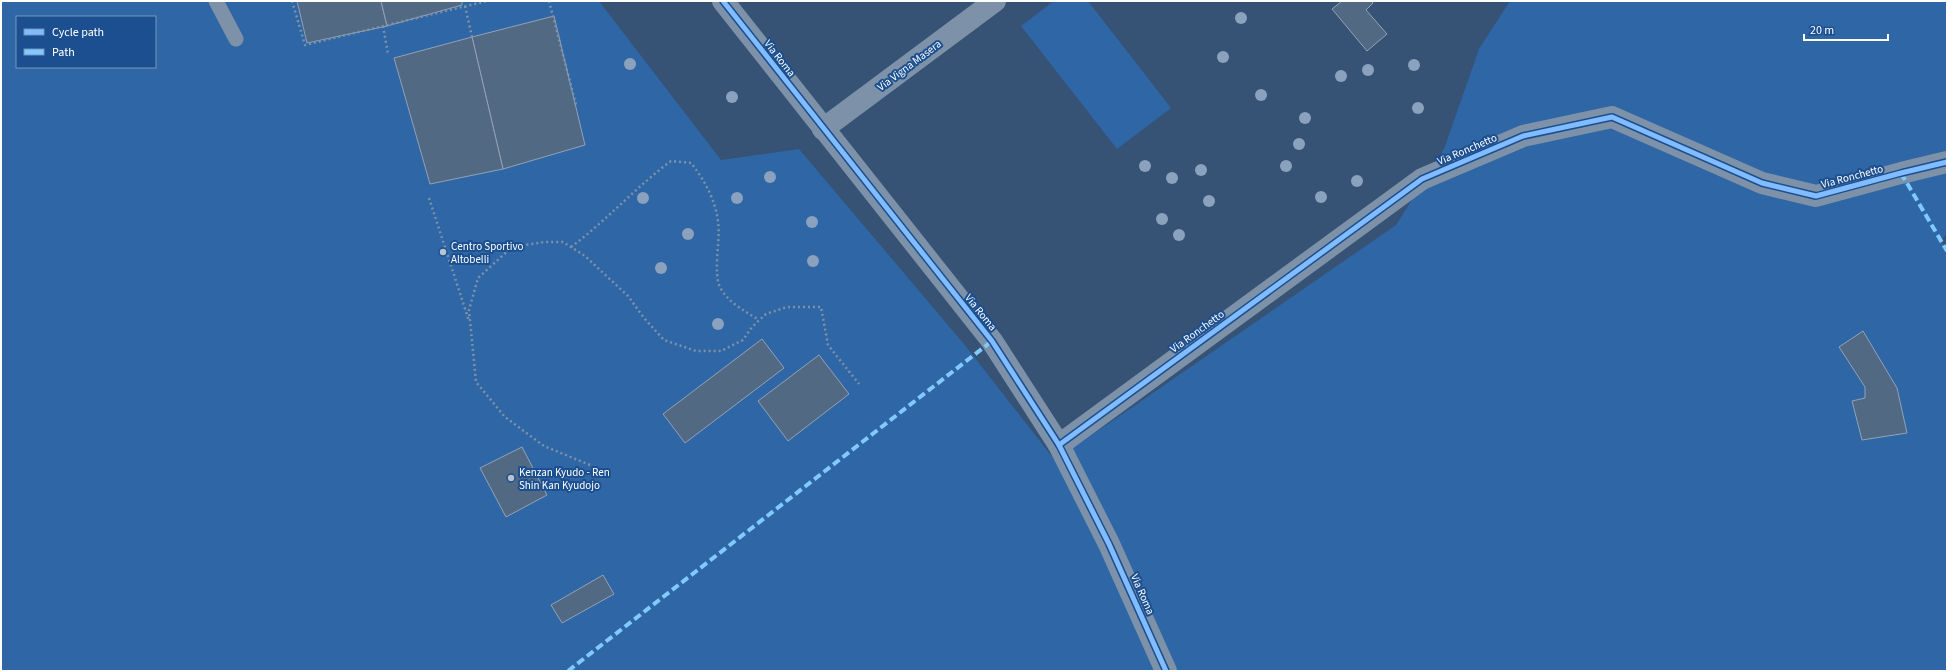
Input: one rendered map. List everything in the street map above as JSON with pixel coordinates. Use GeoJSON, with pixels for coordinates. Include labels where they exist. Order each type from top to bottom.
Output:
{"type":"FeatureCollection","features":[{"type":"Feature","properties":{"kind":"street","name":"Via Roma"},"geometry":{"type":"LineString","coordinates":[[723,1],[992,341],[1059,445],[1109,544],[1166,671]]}},
{"type":"Feature","properties":{"kind":"street","name":"Via Vigna Masera"},"geometry":{"type":"LineString","coordinates":[[823,129],[995,1]]}},
{"type":"Feature","properties":{"kind":"street","name":"Via Ronchetto"},"geometry":{"type":"LineString","coordinates":[[1059,445],[1422,179],[1523,136],[1612,117],[1762,183],[1816,196],[1947,162]]}},
{"type":"Feature","properties":{"kind":"lane"},"geometry":{"type":"LineString","coordinates":[[216,1],[236,39]]}},
{"type":"Feature","properties":{"kind":"path"},"geometry":{"type":"LineString","coordinates":[[292,1],[305,45],[487,1]]}},
{"type":"Feature","properties":{"kind":"path"},"geometry":{"type":"LineString","coordinates":[[549,1],[576,104]]}},
{"type":"Feature","properties":{"kind":"path"},"geometry":{"type":"LineString","coordinates":[[465,6],[472,37]]}},
{"type":"Feature","properties":{"kind":"path"},"geometry":{"type":"LineString","coordinates":[[383,26],[388,54]]}},
{"type":"Feature","properties":{"kind":"path"},"geometry":{"type":"LineString","coordinates":[[571,247],[594,230],[636,189],[672,161],[691,163],[701,176],[718,221],[718,272],[720,288],[731,302],[759,320]]}},
{"type":"Feature","properties":{"kind":"path"},"geometry":{"type":"LineString","coordinates":[[429,198],[470,326]]}},
{"type":"Feature","properties":{"kind":"path"},"geometry":{"type":"LineString","coordinates":[[590,465],[544,446],[505,417],[476,382],[469,310],[478,278],[512,247],[544,242],[563,242],[585,256],[628,296],[644,318],[664,340],[696,351],[721,351],[743,340],[752,327],[766,314],[787,307],[821,307],[828,345],[859,384]]}},
{"type":"Feature","properties":{"kind":"shaded area"},"geometry":{"type":"Polygon","coordinates":[[[1,1],[599,1],[721,160],[799,149],[964,344],[1054,459],[1108,424],[1396,225],[1444,149],[1479,49],[1510,1],[1947,1],[1947,234],[1941,240],[1947,251],[1947,671],[1,671],[1,1]]]}},
{"type":"Feature","properties":{"kind":"shaded area"},"geometry":{"type":"Polygon","coordinates":[[[1054,1],[1088,1],[1171,108],[1117,149],[1021,26],[1054,1]]]}},
{"type":"Feature","properties":{"kind":"building"},"geometry":{"type":"Polygon","coordinates":[[[297,1],[381,1],[387,26],[307,43],[297,1]]]}},
{"type":"Feature","properties":{"kind":"building"},"geometry":{"type":"Polygon","coordinates":[[[381,1],[462,1],[462,5],[387,26],[381,1]]]}},
{"type":"Feature","properties":{"kind":"building"},"geometry":{"type":"Polygon","coordinates":[[[1342,1],[1371,1],[1373,3],[1366,10],[1387,34],[1367,51],[1332,9],[1342,1]]]}},
{"type":"Feature","properties":{"kind":"building"},"geometry":{"type":"Polygon","coordinates":[[[554,16],[585,145],[503,169],[472,37],[554,16]]]}},
{"type":"Feature","properties":{"kind":"building"},"geometry":{"type":"Polygon","coordinates":[[[472,37],[503,169],[430,184],[394,58],[472,37]]]}},
{"type":"Feature","properties":{"kind":"building"},"geometry":{"type":"Polygon","coordinates":[[[1863,331],[1897,388],[1907,433],[1862,440],[1852,401],[1865,398],[1865,387],[1839,347],[1863,331]]]}},
{"type":"Feature","properties":{"kind":"building"},"geometry":{"type":"Polygon","coordinates":[[[762,339],[784,368],[685,443],[663,414],[762,339]]]}},
{"type":"Feature","properties":{"kind":"building"},"geometry":{"type":"Polygon","coordinates":[[[819,355],[849,394],[788,441],[758,401],[819,355]]]}},
{"type":"Feature","properties":{"kind":"building"},"geometry":{"type":"Polygon","coordinates":[[[522,447],[547,495],[506,517],[480,468],[522,447]]]}},
{"type":"Feature","properties":{"kind":"building"},"geometry":{"type":"Polygon","coordinates":[[[603,575],[614,594],[562,623],[551,605],[603,575]]]}},
{"type":"Feature","properties":{"kind":"marked path"},"geometry":{"type":"LineString","coordinates":[[1901,173],[1947,251]]}},
{"type":"Feature","properties":{"kind":"marked path"},"geometry":{"type":"LineString","coordinates":[[568,671],[992,341]]}},
{"type":"Feature","properties":{"kind":"cycle path"},"geometry":{"type":"LineString","coordinates":[[723,1],[992,341],[1059,445],[1109,544],[1166,671]]}},
{"type":"Feature","properties":{"kind":"cycle path"},"geometry":{"type":"LineString","coordinates":[[1059,445],[1422,179],[1523,136],[1612,117],[1762,183],[1816,196],[1947,162]]}},
{"type":"Feature","properties":{"kind":"place","name":"Centro Sportivo Altobelli"},"geometry":{"type":"Point","coordinates":[443,252]}},
{"type":"Feature","properties":{"kind":"place","name":"Kenzan Kyudo - Ren Shin Kan Kyudojo"},"geometry":{"type":"Point","coordinates":[511,478]}}]}
